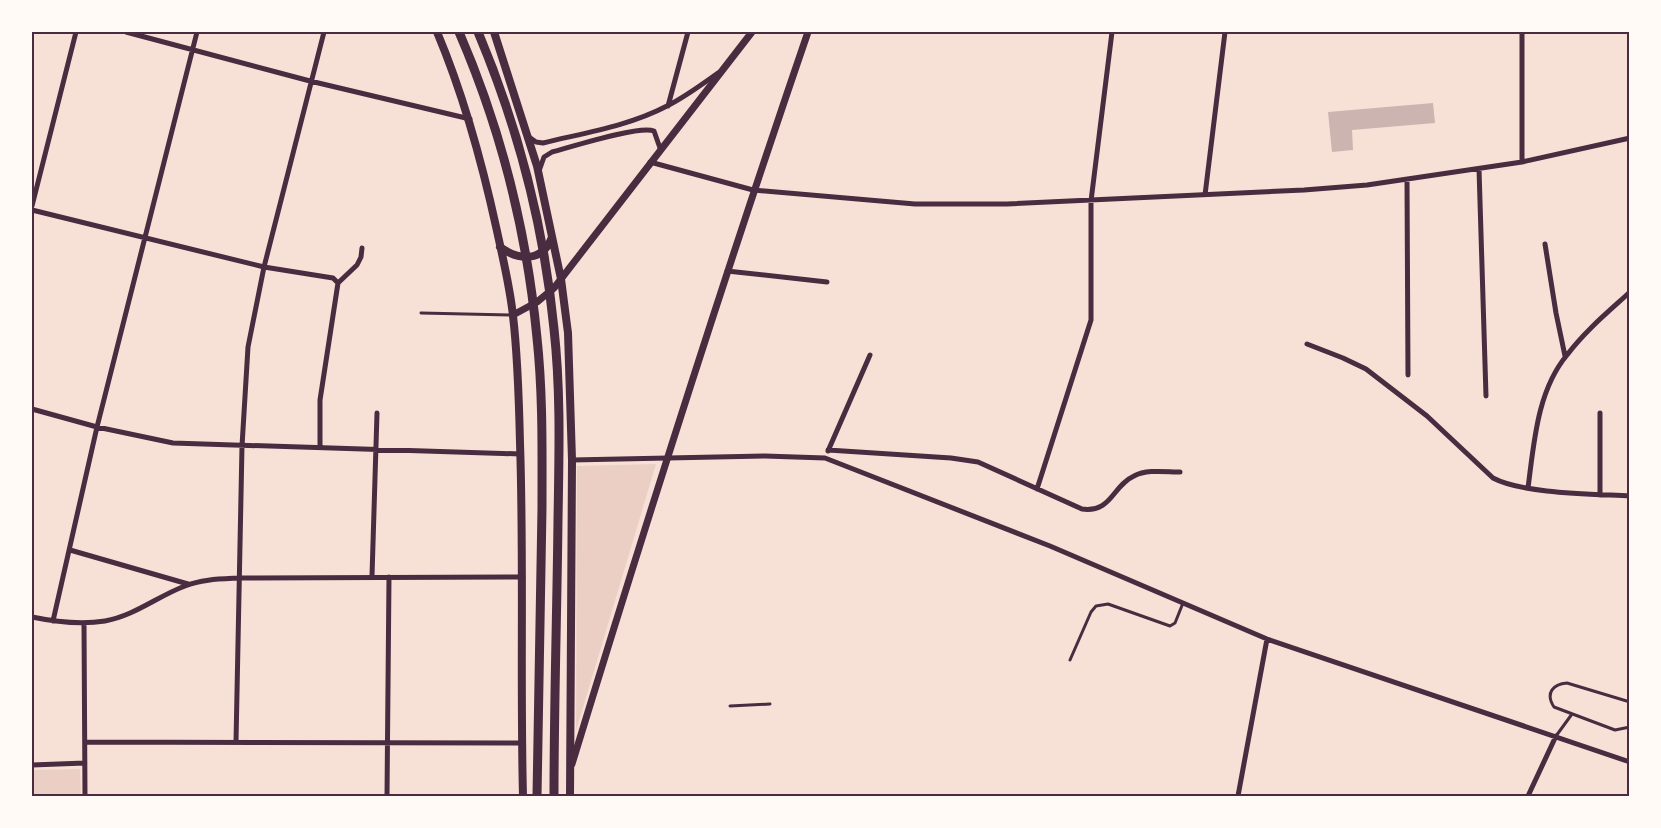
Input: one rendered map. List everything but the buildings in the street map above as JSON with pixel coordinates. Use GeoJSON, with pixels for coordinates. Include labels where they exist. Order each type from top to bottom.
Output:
{"type":"FeatureCollection","features":[{"type":"Feature","properties":{"kind":"highway"},"geometry":{"type":"LineString","coordinates":[[459,32],[488,106],[522,227],[537,338],[542,435],[537,796]]}},
{"type":"Feature","properties":{"kind":"highway"},"geometry":{"type":"LineString","coordinates":[[478,32],[504,99],[531,188],[540,228],[554,330],[559,466],[554,796]]}},
{"type":"Feature","properties":{"kind":"main road"},"geometry":{"type":"LineString","coordinates":[[437,32],[470,119],[486,180],[513,315],[520,454],[523,796]]}},
{"type":"Feature","properties":{"kind":"main road"},"geometry":{"type":"LineString","coordinates":[[494,32],[539,171],[561,279],[570,374],[572,460],[570,796]]}},
{"type":"Feature","properties":{"kind":"main road"},"geometry":{"type":"LineString","coordinates":[[500,247],[511,255],[533,256],[549,246],[552,237]]}},
{"type":"Feature","properties":{"kind":"street"},"geometry":{"type":"LineString","coordinates":[[76,32],[32,208],[264,267],[333,278],[338,284]]}},
{"type":"Feature","properties":{"kind":"street"},"geometry":{"type":"LineString","coordinates":[[126,32],[310,81],[470,119]]}},
{"type":"Feature","properties":{"kind":"street"},"geometry":{"type":"LineString","coordinates":[[53,621],[97,427],[197,32]]}},
{"type":"Feature","properties":{"kind":"street"},"geometry":{"type":"LineString","coordinates":[[236,742],[242,446],[248,347],[264,267],[324,32]]}},
{"type":"Feature","properties":{"kind":"street"},"geometry":{"type":"LineString","coordinates":[[668,106],[688,32]]}},
{"type":"Feature","properties":{"kind":"street"},"geometry":{"type":"LineString","coordinates":[[513,315],[546,296],[561,279],[649,162],[752,32]]}},
{"type":"Feature","properties":{"kind":"street"},"geometry":{"type":"LineString","coordinates":[[571,767],[753,190],[808,32]]}},
{"type":"Feature","properties":{"kind":"street"},"geometry":{"type":"LineString","coordinates":[[1037,489],[1091,320],[1090,201],[1112,32]]}},
{"type":"Feature","properties":{"kind":"street"},"geometry":{"type":"LineString","coordinates":[[1205,195],[1225,32]]}},
{"type":"Feature","properties":{"kind":"street"},"geometry":{"type":"LineString","coordinates":[[1522,32],[1522,162]]}},
{"type":"Feature","properties":{"kind":"street"},"geometry":{"type":"LineString","coordinates":[[529,137],[536,142],[543,143],[651,114],[668,106],[719,72]]}},
{"type":"Feature","properties":{"kind":"street"},"geometry":{"type":"LineString","coordinates":[[539,171],[548,154],[645,129],[654,131],[660,148]]}},
{"type":"Feature","properties":{"kind":"street"},"geometry":{"type":"LineString","coordinates":[[649,162],[753,190],[915,204],[1007,204],[1304,190],[1407,180],[1522,162],[1629,138]]}},
{"type":"Feature","properties":{"kind":"street"},"geometry":{"type":"LineString","coordinates":[[1479,169],[1486,396]]}},
{"type":"Feature","properties":{"kind":"street"},"geometry":{"type":"LineString","coordinates":[[1407,180],[1408,375]]}},
{"type":"Feature","properties":{"kind":"street"},"geometry":{"type":"LineString","coordinates":[[1545,244],[1556,313],[1566,356]]}},
{"type":"Feature","properties":{"kind":"street"},"geometry":{"type":"LineString","coordinates":[[320,447],[321,395],[338,284],[357,265],[362,248]]}},
{"type":"Feature","properties":{"kind":"street"},"geometry":{"type":"LineString","coordinates":[[727,271],[827,282]]}},
{"type":"Feature","properties":{"kind":"street"},"geometry":{"type":"LineString","coordinates":[[1528,488],[1542,407],[1556,372],[1582,337],[1629,292]]}},
{"type":"Feature","properties":{"kind":"street"},"geometry":{"type":"LineString","coordinates":[[1306,344],[1355,363],[1427,416],[1493,478],[1510,485],[1528,488],[1629,496]]}},
{"type":"Feature","properties":{"kind":"street"},"geometry":{"type":"LineString","coordinates":[[825,458],[870,355]]}},
{"type":"Feature","properties":{"kind":"street"},"geometry":{"type":"LineString","coordinates":[[32,410],[172,443],[520,454]]}},
{"type":"Feature","properties":{"kind":"street"},"geometry":{"type":"LineString","coordinates":[[372,576],[377,413]]}},
{"type":"Feature","properties":{"kind":"street"},"geometry":{"type":"LineString","coordinates":[[1600,413],[1600,495]]}},
{"type":"Feature","properties":{"kind":"street"},"geometry":{"type":"LineString","coordinates":[[828,450],[966,460],[989,466],[1082,509],[1090,510],[1105,505],[1126,480],[1133,476],[1150,472],[1180,472]]}},
{"type":"Feature","properties":{"kind":"street"},"geometry":{"type":"LineString","coordinates":[[572,460],[765,456],[825,458],[1050,546],[1266,639],[1629,762]]}},
{"type":"Feature","properties":{"kind":"street"},"geometry":{"type":"LineString","coordinates":[[70,550],[188,584]]}},
{"type":"Feature","properties":{"kind":"street"},"geometry":{"type":"LineString","coordinates":[[32,617],[84,624],[107,621],[127,614],[188,584],[204,580],[372,576],[522,576]]}},
{"type":"Feature","properties":{"kind":"street"},"geometry":{"type":"LineString","coordinates":[[387,796],[389,577]]}},
{"type":"Feature","properties":{"kind":"street"},"geometry":{"type":"LineString","coordinates":[[84,624],[85,796]]}},
{"type":"Feature","properties":{"kind":"street"},"geometry":{"type":"LineString","coordinates":[[1238,796],[1266,639]]}},
{"type":"Feature","properties":{"kind":"street"},"geometry":{"type":"LineString","coordinates":[[1528,796],[1556,736]]}},
{"type":"Feature","properties":{"kind":"street"},"geometry":{"type":"LineString","coordinates":[[85,742],[522,743]]}},
{"type":"Feature","properties":{"kind":"street"},"geometry":{"type":"LineString","coordinates":[[32,765],[85,763]]}},
{"type":"Feature","properties":{"kind":"lane"},"geometry":{"type":"LineString","coordinates":[[421,313],[513,315]]}},
{"type":"Feature","properties":{"kind":"lane"},"geometry":{"type":"LineString","coordinates":[[1070,660],[1091,612],[1096,606],[1108,604],[1170,626],[1175,623],[1183,603]]}},
{"type":"Feature","properties":{"kind":"lane"},"geometry":{"type":"LineString","coordinates":[[1629,702],[1568,682],[1559,683],[1550,694],[1550,701],[1554,707],[1615,730],[1629,727]]}},
{"type":"Feature","properties":{"kind":"lane"},"geometry":{"type":"LineString","coordinates":[[730,706],[770,704]]}},
{"type":"Feature","properties":{"kind":"lane"},"geometry":{"type":"LineString","coordinates":[[1556,736],[1572,714]]}},
{"type":"Feature","properties":{"kind":"shaded area"},"geometry":{"type":"Polygon","coordinates":[[[656,464],[576,731],[577,466],[656,464]]]}},
{"type":"Feature","properties":{"kind":"shaded area"},"geometry":{"type":"Polygon","coordinates":[[[80,769],[81,796],[32,796],[32,770],[80,769]]]}}]}
